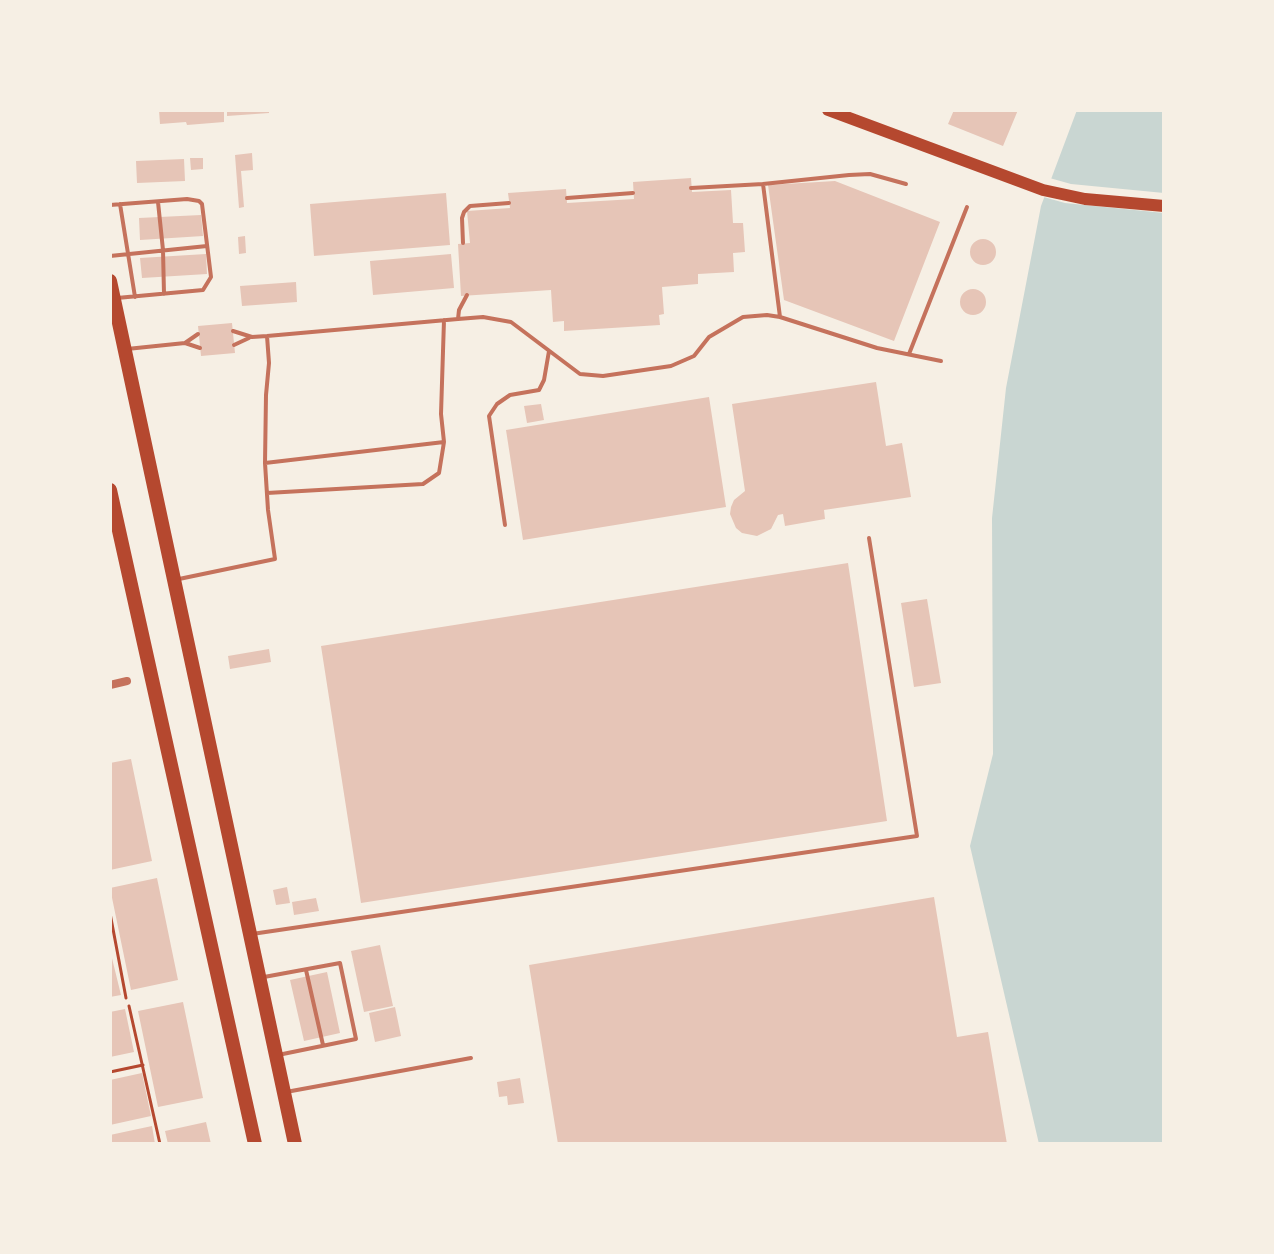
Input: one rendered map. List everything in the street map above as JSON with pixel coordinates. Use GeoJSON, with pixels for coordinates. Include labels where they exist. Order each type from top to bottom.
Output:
{"type":"FeatureCollection","features":[{"type":"Feature","properties":{"kind":"main road"},"geometry":{"type":"LineString","coordinates":[[828,110],[1043,190],[1085,199],[1164,206]]}},
{"type":"Feature","properties":{"kind":"main road"},"geometry":{"type":"LineString","coordinates":[[110,281],[295,1144]]}},
{"type":"Feature","properties":{"kind":"main road"},"geometry":{"type":"LineString","coordinates":[[110,490],[255,1144]]}},
{"type":"Feature","properties":{"kind":"street"},"geometry":{"type":"LineString","coordinates":[[110,685],[127,681]]}},
{"type":"Feature","properties":{"kind":"lane"},"geometry":{"type":"LineString","coordinates":[[691,188],[870,174],[906,184]]}},
{"type":"Feature","properties":{"kind":"lane"},"geometry":{"type":"LineString","coordinates":[[763,184],[780,317]]}},
{"type":"Feature","properties":{"kind":"lane"},"geometry":{"type":"LineString","coordinates":[[567,198],[633,193]]}},
{"type":"Feature","properties":{"kind":"lane"},"geometry":{"type":"LineString","coordinates":[[110,205],[193,199],[202,204],[211,277],[203,290],[114,299]]}},
{"type":"Feature","properties":{"kind":"lane"},"geometry":{"type":"LineString","coordinates":[[158,202],[164,294]]}},
{"type":"Feature","properties":{"kind":"lane"},"geometry":{"type":"LineString","coordinates":[[463,243],[462,218],[470,206],[509,203]]}},
{"type":"Feature","properties":{"kind":"lane"},"geometry":{"type":"LineString","coordinates":[[120,204],[135,297]]}},
{"type":"Feature","properties":{"kind":"lane"},"geometry":{"type":"LineString","coordinates":[[909,355],[967,207]]}},
{"type":"Feature","properties":{"kind":"lane"},"geometry":{"type":"LineString","coordinates":[[110,256],[207,246]]}},
{"type":"Feature","properties":{"kind":"lane"},"geometry":{"type":"LineString","coordinates":[[458,319],[467,295]]}},
{"type":"Feature","properties":{"kind":"lane"},"geometry":{"type":"LineString","coordinates":[[234,345],[252,337],[483,317],[511,322],[580,374],[603,376],[671,366],[694,356],[709,337],[743,317],[767,315],[877,348],[941,361]]}},
{"type":"Feature","properties":{"kind":"lane"},"geometry":{"type":"LineString","coordinates":[[267,493],[423,484],[439,473],[444,442],[441,414],[444,320]]}},
{"type":"Feature","properties":{"kind":"lane"},"geometry":{"type":"LineString","coordinates":[[233,331],[252,337]]}},
{"type":"Feature","properties":{"kind":"lane"},"geometry":{"type":"LineString","coordinates":[[185,343],[198,334]]}},
{"type":"Feature","properties":{"kind":"lane"},"geometry":{"type":"LineString","coordinates":[[173,580],[275,559],[265,463],[269,363],[267,336]]}},
{"type":"Feature","properties":{"kind":"lane"},"geometry":{"type":"LineString","coordinates":[[123,350],[185,343],[200,348]]}},
{"type":"Feature","properties":{"kind":"lane"},"geometry":{"type":"LineString","coordinates":[[505,525],[489,416],[497,404],[510,395],[539,390],[549,351]]}},
{"type":"Feature","properties":{"kind":"lane"},"geometry":{"type":"LineString","coordinates":[[265,463],[444,442]]}},
{"type":"Feature","properties":{"kind":"lane"},"geometry":{"type":"LineString","coordinates":[[249,935],[917,836],[869,538]]}},
{"type":"Feature","properties":{"kind":"lane"},"geometry":{"type":"LineString","coordinates":[[258,978],[340,963],[356,1039],[275,1055]]}},
{"type":"Feature","properties":{"kind":"lane"},"geometry":{"type":"LineString","coordinates":[[306,970],[323,1045]]}},
{"type":"Feature","properties":{"kind":"lane"},"geometry":{"type":"LineString","coordinates":[[283,1092],[471,1058]]}},
{"type":"Feature","properties":{"kind":"path"},"geometry":{"type":"LineString","coordinates":[[110,913],[112,941],[126,998]]}},
{"type":"Feature","properties":{"kind":"path"},"geometry":{"type":"LineString","coordinates":[[129,1006],[160,1144]]}},
{"type":"Feature","properties":{"kind":"path"},"geometry":{"type":"LineString","coordinates":[[110,1072],[143,1065]]}},
{"type":"Feature","properties":{"kind":"shaded area"},"geometry":{"type":"Polygon","coordinates":[[[1077,110],[1164,110],[1164,1144],[1039,1144],[970,846],[993,754],[992,518],[1006,388],[1041,206],[1077,110]]]}},
{"type":"Feature","properties":{"kind":"pier"},"geometry":{"type":"Polygon","coordinates":[[[1046,177],[1071,184],[1164,193],[1164,213],[1065,203],[1040,196],[1046,177]]]}},
{"type":"Feature","properties":{"kind":"building"},"geometry":{"type":"Polygon","coordinates":[[[159,110],[224,110],[224,122],[160,124],[159,110]]]}},
{"type":"Feature","properties":{"kind":"building"},"geometry":{"type":"Polygon","coordinates":[[[227,110],[269,110],[269,113],[227,116],[227,110]]]}},
{"type":"Feature","properties":{"kind":"building"},"geometry":{"type":"Polygon","coordinates":[[[954,110],[1018,110],[1003,146],[948,124],[954,110]]]}},
{"type":"Feature","properties":{"kind":"building"},"geometry":{"type":"Polygon","coordinates":[[[252,153],[253,170],[241,171],[244,207],[239,208],[235,155],[252,153]]]}},
{"type":"Feature","properties":{"kind":"building"},"geometry":{"type":"Polygon","coordinates":[[[190,158],[203,158],[203,169],[191,170],[190,158]]]}},
{"type":"Feature","properties":{"kind":"building"},"geometry":{"type":"Polygon","coordinates":[[[184,159],[185,181],[137,183],[136,161],[184,159]]]}},
{"type":"Feature","properties":{"kind":"building"},"geometry":{"type":"Polygon","coordinates":[[[691,178],[692,192],[731,190],[733,223],[743,223],[745,252],[733,253],[734,272],[698,274],[698,284],[662,287],[664,314],[659,315],[660,325],[564,331],[564,321],[553,322],[551,290],[461,296],[458,244],[470,243],[467,211],[510,208],[508,193],[566,189],[567,203],[634,199],[633,182],[691,178]]]}},
{"type":"Feature","properties":{"kind":"building"},"geometry":{"type":"Polygon","coordinates":[[[835,181],[940,222],[894,341],[784,300],[768,185],[835,181]]]}},
{"type":"Feature","properties":{"kind":"building"},"geometry":{"type":"Polygon","coordinates":[[[446,193],[450,245],[314,256],[310,204],[446,193]]]}},
{"type":"Feature","properties":{"kind":"building"},"geometry":{"type":"Polygon","coordinates":[[[201,215],[203,236],[140,240],[139,218],[201,215]]]}},
{"type":"Feature","properties":{"kind":"building"},"geometry":{"type":"Polygon","coordinates":[[[245,236],[246,253],[239,254],[238,237],[245,236]]]}},
{"type":"Feature","properties":{"kind":"building"},"geometry":{"type":"Polygon","coordinates":[[[983,239],[992,243],[996,252],[992,261],[983,265],[974,261],[970,252],[974,243],[983,239]]]}},
{"type":"Feature","properties":{"kind":"building"},"geometry":{"type":"Polygon","coordinates":[[[206,254],[207,274],[142,278],[140,258],[206,254]]]}},
{"type":"Feature","properties":{"kind":"building"},"geometry":{"type":"Polygon","coordinates":[[[451,254],[454,288],[373,295],[370,261],[451,254]]]}},
{"type":"Feature","properties":{"kind":"building"},"geometry":{"type":"Polygon","coordinates":[[[296,282],[297,302],[242,306],[240,286],[296,282]]]}},
{"type":"Feature","properties":{"kind":"building"},"geometry":{"type":"Polygon","coordinates":[[[973,289],[982,293],[986,302],[982,311],[973,315],[964,311],[960,302],[964,293],[973,289]]]}},
{"type":"Feature","properties":{"kind":"building"},"geometry":{"type":"Polygon","coordinates":[[[232,323],[235,353],[201,356],[198,326],[232,323]]]}},
{"type":"Feature","properties":{"kind":"building"},"geometry":{"type":"Polygon","coordinates":[[[876,382],[886,446],[902,443],[911,497],[824,510],[825,519],[785,526],[783,514],[778,515],[771,529],[757,536],[742,533],[736,528],[730,514],[731,507],[745,491],[732,404],[876,382]]]}},
{"type":"Feature","properties":{"kind":"building"},"geometry":{"type":"Polygon","coordinates":[[[709,397],[726,507],[523,540],[506,430],[709,397]]]}},
{"type":"Feature","properties":{"kind":"building"},"geometry":{"type":"Polygon","coordinates":[[[541,404],[544,420],[527,423],[524,406],[541,404]]]}},
{"type":"Feature","properties":{"kind":"building"},"geometry":{"type":"Polygon","coordinates":[[[848,563],[887,821],[361,903],[321,646],[848,563]]]}},
{"type":"Feature","properties":{"kind":"building"},"geometry":{"type":"Polygon","coordinates":[[[927,599],[941,683],[914,687],[901,603],[927,599]]]}},
{"type":"Feature","properties":{"kind":"building"},"geometry":{"type":"Polygon","coordinates":[[[269,649],[271,662],[230,669],[228,656],[269,649]]]}},
{"type":"Feature","properties":{"kind":"building"},"geometry":{"type":"Polygon","coordinates":[[[131,759],[152,861],[110,870],[110,763],[131,759]]]}},
{"type":"Feature","properties":{"kind":"building"},"geometry":{"type":"Polygon","coordinates":[[[157,878],[178,980],[131,990],[110,888],[157,878]]]}},
{"type":"Feature","properties":{"kind":"building"},"geometry":{"type":"Polygon","coordinates":[[[287,887],[290,903],[276,905],[273,890],[287,887]]]}},
{"type":"Feature","properties":{"kind":"building"},"geometry":{"type":"Polygon","coordinates":[[[934,897],[957,1037],[988,1032],[1007,1144],[558,1144],[529,965],[934,897]]]}},
{"type":"Feature","properties":{"kind":"building"},"geometry":{"type":"Polygon","coordinates":[[[316,898],[319,911],[294,915],[292,902],[316,898]]]}},
{"type":"Feature","properties":{"kind":"building"},"geometry":{"type":"Polygon","coordinates":[[[380,945],[393,1006],[364,1012],[351,951],[380,945]]]}},
{"type":"Feature","properties":{"kind":"building"},"geometry":{"type":"Polygon","coordinates":[[[110,950],[121,995],[110,997],[110,950]]]}},
{"type":"Feature","properties":{"kind":"building"},"geometry":{"type":"Polygon","coordinates":[[[327,972],[340,1033],[304,1041],[290,980],[327,972]]]}},
{"type":"Feature","properties":{"kind":"building"},"geometry":{"type":"Polygon","coordinates":[[[183,1002],[203,1098],[158,1107],[138,1011],[183,1002]]]}},
{"type":"Feature","properties":{"kind":"building"},"geometry":{"type":"Polygon","coordinates":[[[395,1007],[401,1036],[375,1042],[369,1013],[395,1007]]]}},
{"type":"Feature","properties":{"kind":"building"},"geometry":{"type":"Polygon","coordinates":[[[125,1009],[134,1052],[110,1057],[110,1012],[125,1009]]]}},
{"type":"Feature","properties":{"kind":"building"},"geometry":{"type":"Polygon","coordinates":[[[142,1073],[151,1116],[110,1125],[110,1080],[142,1073]]]}},
{"type":"Feature","properties":{"kind":"building"},"geometry":{"type":"Polygon","coordinates":[[[520,1078],[524,1103],[508,1105],[507,1096],[499,1097],[497,1082],[520,1078]]]}},
{"type":"Feature","properties":{"kind":"building"},"geometry":{"type":"Polygon","coordinates":[[[206,1122],[211,1144],[168,1144],[165,1131],[206,1122]]]}},
{"type":"Feature","properties":{"kind":"building"},"geometry":{"type":"Polygon","coordinates":[[[152,1126],[155,1144],[110,1144],[110,1135],[152,1126]]]}}]}
